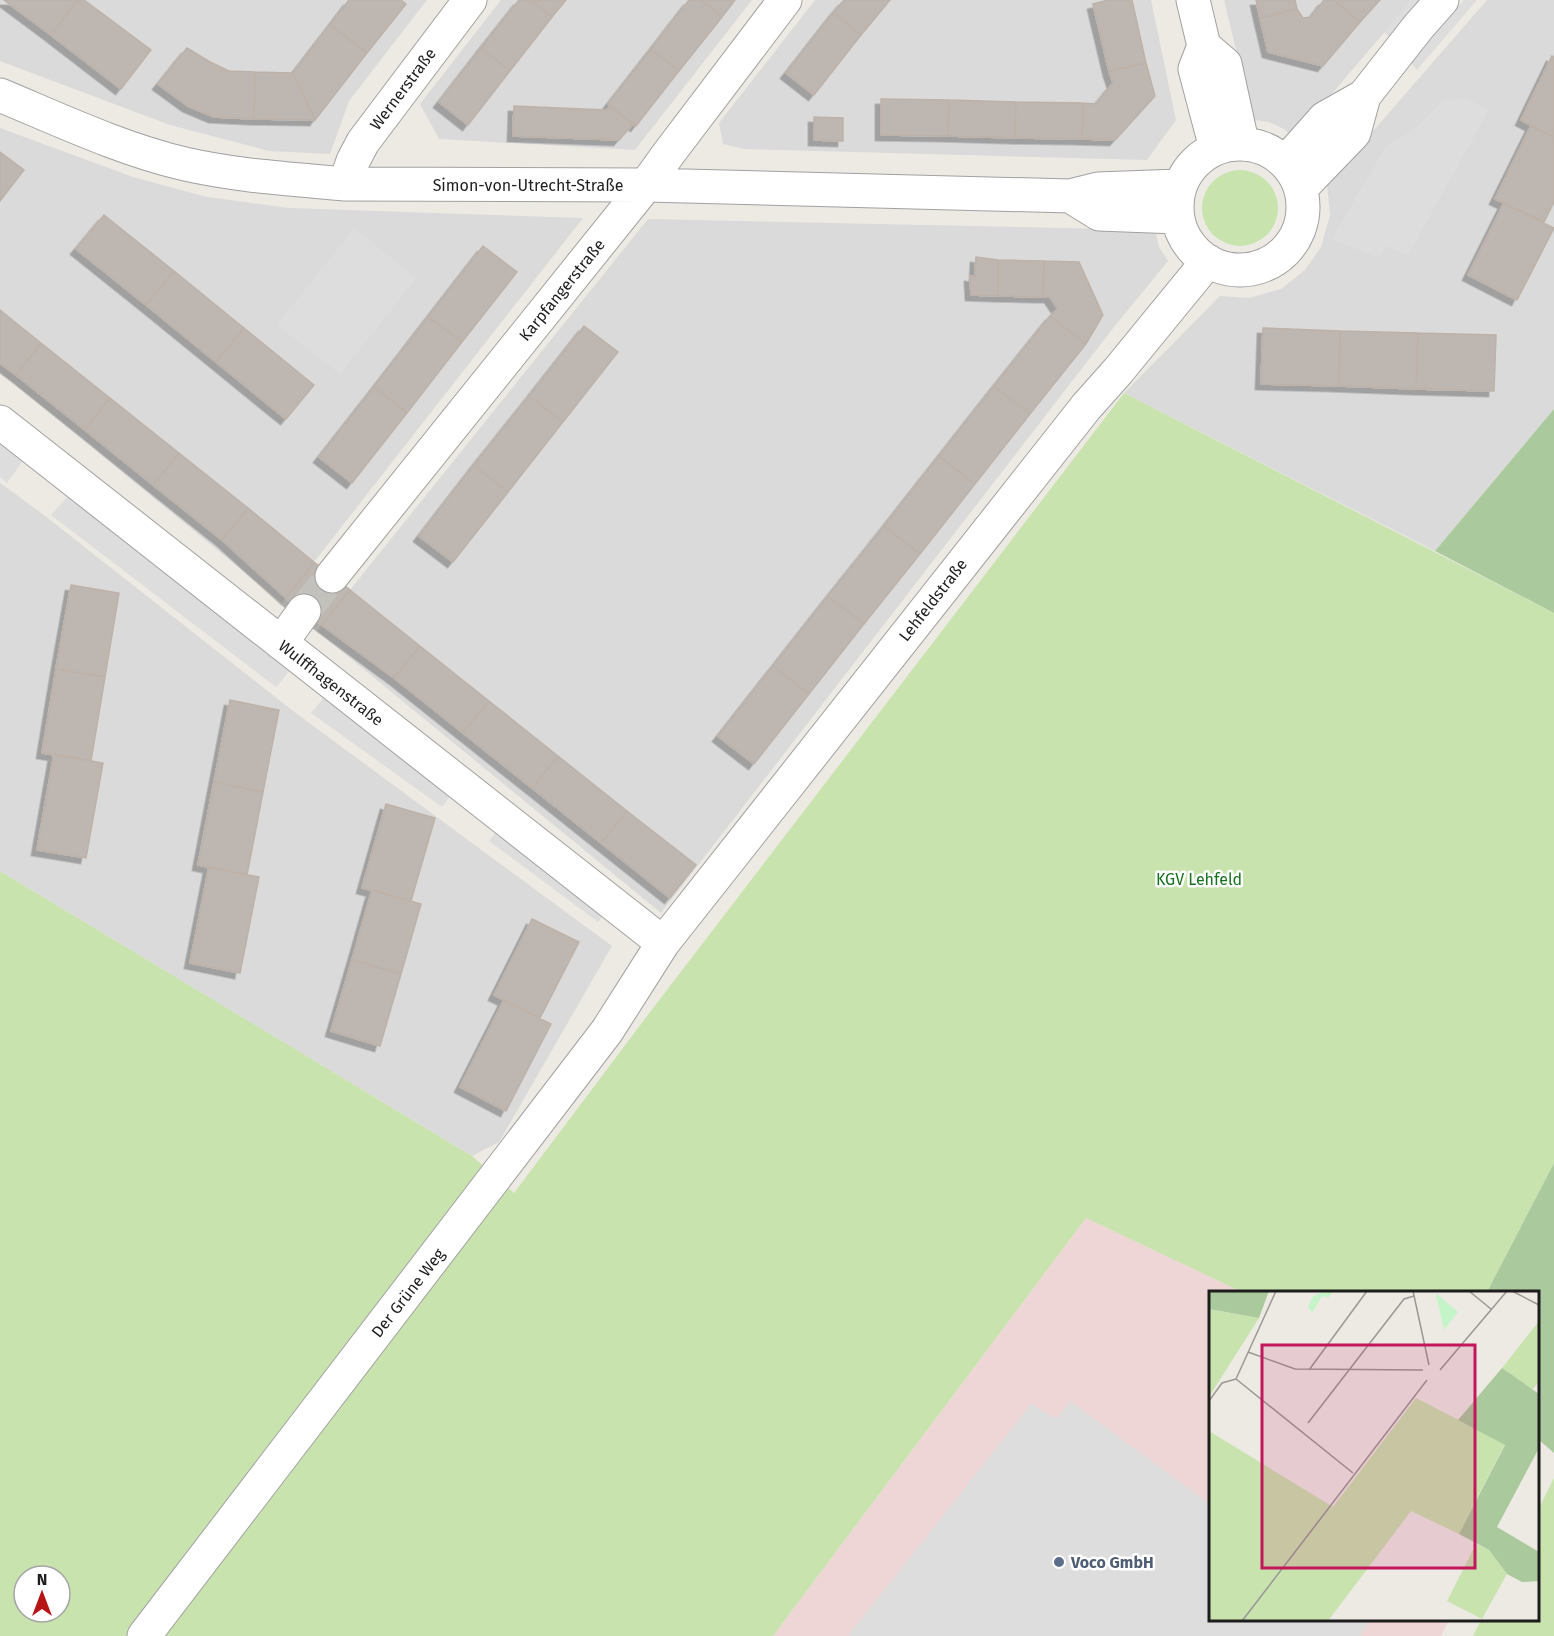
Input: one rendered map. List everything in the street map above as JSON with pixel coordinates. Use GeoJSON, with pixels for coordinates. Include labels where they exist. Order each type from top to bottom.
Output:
{"type":"FeatureCollection","features":[{"type":"Feature","properties":{"kind":"street","name":"Wernerstraße"},"geometry":{"type":"LineString","coordinates":[[345,184],[363,142],[470,0]]}},
{"type":"Feature","properties":{"kind":"street","name":"Karpfangerstraße"},"geometry":{"type":"LineString","coordinates":[[332,576],[646,185],[785,0]]}},
{"type":"Feature","properties":{"kind":"street"},"geometry":{"type":"LineString","coordinates":[[1193,0],[1204,46],[1196,69],[1229,145]]}},
{"type":"Feature","properties":{"kind":"street"},"geometry":{"type":"LineString","coordinates":[[1293,176],[1354,133],[1364,96],[1442,0]]}},
{"type":"Feature","properties":{"kind":"street","name":"Simon-von-Utrecht-Straße"},"geometry":{"type":"LineString","coordinates":[[0,95],[132,148],[184,164],[242,175],[345,184],[646,185],[1070,196],[1098,189],[1178,201]]}},
{"type":"Feature","properties":{"kind":"street"},"geometry":{"type":"LineString","coordinates":[[1229,145],[1269,150],[1293,176],[1303,203],[1300,225],[1290,245],[1273,261],[1252,269],[1229,269],[1208,261],[1193,250],[1183,234],[1178,201],[1185,174],[1203,155],[1229,145]]}},
{"type":"Feature","properties":{"kind":"street","name":"Lehfeldstraße"},"geometry":{"type":"LineString","coordinates":[[663,943],[1086,407],[1208,261]]}},
{"type":"Feature","properties":{"kind":"street","name":"Wulffhagenstraße"},"geometry":{"type":"LineString","coordinates":[[0,422],[663,943]]}},
{"type":"Feature","properties":{"kind":"street"},"geometry":{"type":"LineString","coordinates":[[281,643],[304,611]]}},
{"type":"Feature","properties":{"kind":"street","name":"Der Grüne Weg"},"geometry":{"type":"LineString","coordinates":[[144,1636],[608,1031],[663,943]]}},
{"type":"Feature","properties":{"kind":"shaded area"},"geometry":{"type":"Polygon","coordinates":[[[0,0],[427,0],[349,101],[330,154],[269,151],[170,125],[0,61],[0,0]]]}},
{"type":"Feature","properties":{"kind":"shaded area"},"geometry":{"type":"Polygon","coordinates":[[[501,0],[752,0],[635,150],[439,139],[420,104],[501,0]]]}},
{"type":"Feature","properties":{"kind":"shaded area"},"geometry":{"type":"Polygon","coordinates":[[[815,0],[1151,0],[1176,120],[1147,160],[744,149],[723,144],[719,123],[815,0]]]}},
{"type":"Feature","properties":{"kind":"shaded area"},"geometry":{"type":"Polygon","coordinates":[[[1224,0],[1412,0],[1294,138],[1284,129],[1269,122],[1253,120],[1224,0]]]}},
{"type":"Feature","properties":{"kind":"shaded area"},"geometry":{"type":"Polygon","coordinates":[[[1411,0],[1425,0],[1391,39],[1384,32],[1411,0]]]}},
{"type":"Feature","properties":{"kind":"shaded area"},"geometry":{"type":"Polygon","coordinates":[[[1464,0],[1477,0],[1417,70],[1410,62],[1464,0]]]}},
{"type":"Feature","properties":{"kind":"shaded area"},"geometry":{"type":"Polygon","coordinates":[[[1487,0],[1554,0],[1554,409],[1435,551],[1124,393],[1220,296],[1249,298],[1281,289],[1305,270],[1321,247],[1330,215],[1327,184],[1487,0]]]}},
{"type":"Feature","properties":{"kind":"shaded area"},"geometry":{"type":"Polygon","coordinates":[[[1466,98],[1489,110],[1408,255],[1387,246],[1379,258],[1332,239],[1386,146],[1416,128],[1444,100],[1466,98]]]}},
{"type":"Feature","properties":{"kind":"shaded area"},"geometry":{"type":"Polygon","coordinates":[[[0,128],[133,177],[207,197],[289,208],[583,218],[282,603],[0,372],[0,128]]]}},
{"type":"Feature","properties":{"kind":"shaded area"},"geometry":{"type":"Polygon","coordinates":[[[648,219],[1155,230],[1159,247],[1168,261],[1114,327],[661,913],[317,631],[648,219]]]}},
{"type":"Feature","properties":{"kind":"shaded area"},"geometry":{"type":"Polygon","coordinates":[[[354,228],[416,278],[340,374],[277,325],[354,228]]]}},
{"type":"Feature","properties":{"kind":"shaded area"},"geometry":{"type":"Polygon","coordinates":[[[0,444],[22,462],[7,483],[0,477],[0,444]]]}},
{"type":"Feature","properties":{"kind":"shaded area"},"geometry":{"type":"Polygon","coordinates":[[[0,483],[297,714],[612,946],[499,1142],[472,1156],[0,871],[0,483]]]}},
{"type":"Feature","properties":{"kind":"shaded area"},"geometry":{"type":"Polygon","coordinates":[[[68,496],[291,669],[276,687],[51,515],[68,496]]]}},
{"type":"Feature","properties":{"kind":"shaded area"},"geometry":{"type":"Polygon","coordinates":[[[327,694],[455,789],[442,807],[311,713],[327,694]]]}},
{"type":"Feature","properties":{"kind":"shaded area"},"geometry":{"type":"Polygon","coordinates":[[[502,824],[610,905],[598,922],[489,841],[502,824]]]}},
{"type":"Feature","properties":{"kind":"shaded area"},"geometry":{"type":"Polygon","coordinates":[[[1086,1218],[1240,1291],[1209,1291],[1209,1621],[1448,1621],[1441,1636],[773,1636],[1086,1218]]]}},
{"type":"Feature","properties":{"kind":"shaded area","name":"Voco GmbH"},"geometry":{"type":"Polygon","coordinates":[[[1070,1401],[1209,1503],[1209,1621],[1369,1621],[1360,1636],[848,1636],[1031,1404],[1057,1419],[1070,1401]]]}},
{"type":"Feature","properties":{"kind":"green space"},"geometry":{"type":"Polygon","coordinates":[[[1233,170],[1247,170],[1261,176],[1272,187],[1278,201],[1275,223],[1267,235],[1247,246],[1233,246],[1219,240],[1208,229],[1202,215],[1202,201],[1208,187],[1219,176],[1233,170]]]}},
{"type":"Feature","properties":{"kind":"green space","name":"KGV Lehfeld"},"geometry":{"type":"Polygon","coordinates":[[[1124,393],[1554,613],[1554,1163],[1488,1291],[1240,1291],[1086,1218],[773,1636],[0,1636],[0,871],[472,1156],[514,1193],[1124,393]]]}},
{"type":"Feature","properties":{"kind":"green space"},"geometry":{"type":"Polygon","coordinates":[[[1554,409],[1554,613],[1435,551],[1554,409]]]}},
{"type":"Feature","properties":{"kind":"green space"},"geometry":{"type":"Polygon","coordinates":[[[1554,1163],[1554,1453],[1539,1440],[1539,1291],[1488,1291],[1554,1163]]]}},
{"type":"Feature","properties":{"kind":"green space"},"geometry":{"type":"Polygon","coordinates":[[[1554,1478],[1554,1636],[1473,1636],[1480,1621],[1539,1621],[1539,1508],[1554,1478]]]}},
{"type":"Feature","properties":{"kind":"building"},"geometry":{"type":"Polygon","coordinates":[[[4,0],[78,0],[51,35],[4,0]]]}},
{"type":"Feature","properties":{"kind":"building"},"geometry":{"type":"Polygon","coordinates":[[[78,0],[84,0],[151,50],[121,89],[51,35],[78,0]]]}},
{"type":"Feature","properties":{"kind":"building"},"geometry":{"type":"Polygon","coordinates":[[[349,0],[401,0],[406,4],[367,53],[330,25],[349,0]]]}},
{"type":"Feature","properties":{"kind":"building"},"geometry":{"type":"Polygon","coordinates":[[[519,0],[531,0],[552,17],[510,71],[481,48],[519,0]]]}},
{"type":"Feature","properties":{"kind":"building"},"geometry":{"type":"Polygon","coordinates":[[[531,0],[566,0],[552,17],[531,0]]]}},
{"type":"Feature","properties":{"kind":"building"},"geometry":{"type":"Polygon","coordinates":[[[689,0],[701,0],[722,17],[679,71],[651,49],[689,0]]]}},
{"type":"Feature","properties":{"kind":"building"},"geometry":{"type":"Polygon","coordinates":[[[701,0],[735,0],[722,17],[701,0]]]}},
{"type":"Feature","properties":{"kind":"building"},"geometry":{"type":"Polygon","coordinates":[[[844,0],[890,0],[861,35],[833,13],[844,0]]]}},
{"type":"Feature","properties":{"kind":"building"},"geometry":{"type":"Polygon","coordinates":[[[1108,0],[1132,0],[1146,63],[1109,71],[1093,4],[1108,0]]]}},
{"type":"Feature","properties":{"kind":"building"},"geometry":{"type":"Polygon","coordinates":[[[1256,0],[1295,0],[1297,9],[1260,18],[1256,0]]]}},
{"type":"Feature","properties":{"kind":"building"},"geometry":{"type":"Polygon","coordinates":[[[1324,0],[1334,0],[1360,22],[1323,66],[1268,52],[1260,18],[1297,9],[1303,18],[1311,17],[1324,0]]]}},
{"type":"Feature","properties":{"kind":"building"},"geometry":{"type":"Polygon","coordinates":[[[1334,0],[1380,0],[1360,22],[1334,0]]]}},
{"type":"Feature","properties":{"kind":"building"},"geometry":{"type":"Polygon","coordinates":[[[833,13],[861,35],[814,95],[786,73],[833,13]]]}},
{"type":"Feature","properties":{"kind":"building"},"geometry":{"type":"Polygon","coordinates":[[[330,25],[367,53],[315,120],[293,73],[330,25]]]}},
{"type":"Feature","properties":{"kind":"building"},"geometry":{"type":"Polygon","coordinates":[[[187,48],[229,71],[255,72],[254,119],[214,117],[188,106],[158,84],[187,48]]]}},
{"type":"Feature","properties":{"kind":"building"},"geometry":{"type":"Polygon","coordinates":[[[481,48],[510,71],[468,125],[439,102],[481,48]]]}},
{"type":"Feature","properties":{"kind":"building"},"geometry":{"type":"Polygon","coordinates":[[[651,49],[679,71],[636,126],[608,104],[651,49]]]}},
{"type":"Feature","properties":{"kind":"building"},"geometry":{"type":"Polygon","coordinates":[[[1552,56],[1554,57],[1554,137],[1521,120],[1552,56]]]}},
{"type":"Feature","properties":{"kind":"building"},"geometry":{"type":"Polygon","coordinates":[[[1146,63],[1155,96],[1115,140],[1082,139],[1083,103],[1096,104],[1113,83],[1109,71],[1146,63]]]}},
{"type":"Feature","properties":{"kind":"building"},"geometry":{"type":"Polygon","coordinates":[[[255,72],[293,73],[315,120],[254,119],[255,72]]]}},
{"type":"Feature","properties":{"kind":"building"},"geometry":{"type":"Polygon","coordinates":[[[881,99],[949,100],[948,136],[881,135],[881,99]]]}},
{"type":"Feature","properties":{"kind":"building"},"geometry":{"type":"Polygon","coordinates":[[[949,100],[1016,102],[1015,138],[948,136],[949,100]]]}},
{"type":"Feature","properties":{"kind":"building"},"geometry":{"type":"Polygon","coordinates":[[[1016,102],[1083,103],[1082,139],[1015,138],[1016,102]]]}},
{"type":"Feature","properties":{"kind":"building"},"geometry":{"type":"Polygon","coordinates":[[[514,106],[607,110],[610,106],[633,124],[619,140],[513,136],[514,106]]]}},
{"type":"Feature","properties":{"kind":"building"},"geometry":{"type":"Polygon","coordinates":[[[814,117],[843,118],[843,141],[814,140],[814,117]]]}},
{"type":"Feature","properties":{"kind":"building"},"geometry":{"type":"Polygon","coordinates":[[[1531,126],[1554,137],[1554,202],[1544,222],[1495,199],[1531,126]]]}},
{"type":"Feature","properties":{"kind":"building"},"geometry":{"type":"Polygon","coordinates":[[[0,152],[24,170],[0,201],[0,152]]]}},
{"type":"Feature","properties":{"kind":"building"},"geometry":{"type":"Polygon","coordinates":[[[1504,203],[1554,228],[1517,300],[1468,275],[1504,203]]]}},
{"type":"Feature","properties":{"kind":"building"},"geometry":{"type":"Polygon","coordinates":[[[104,215],[174,271],[146,305],[76,249],[104,215]]]}},
{"type":"Feature","properties":{"kind":"building"},"geometry":{"type":"Polygon","coordinates":[[[483,246],[517,272],[462,342],[428,317],[483,246]]]}},
{"type":"Feature","properties":{"kind":"building"},"geometry":{"type":"Polygon","coordinates":[[[976,257],[998,260],[998,296],[971,295],[970,276],[975,277],[976,257]]]}},
{"type":"Feature","properties":{"kind":"building"},"geometry":{"type":"Polygon","coordinates":[[[998,260],[1044,261],[1043,297],[998,296],[998,260]]]}},
{"type":"Feature","properties":{"kind":"building"},"geometry":{"type":"Polygon","coordinates":[[[1044,261],[1079,262],[1103,315],[1086,344],[1050,316],[1058,309],[1050,297],[1043,297],[1044,261]]]}},
{"type":"Feature","properties":{"kind":"building"},"geometry":{"type":"Polygon","coordinates":[[[174,271],[244,328],[216,362],[146,305],[174,271]]]}},
{"type":"Feature","properties":{"kind":"building"},"geometry":{"type":"Polygon","coordinates":[[[0,310],[41,343],[16,375],[0,363],[0,310]]]}},
{"type":"Feature","properties":{"kind":"building"},"geometry":{"type":"Polygon","coordinates":[[[1050,316],[1086,344],[1030,414],[994,386],[1050,316]]]}},
{"type":"Feature","properties":{"kind":"building"},"geometry":{"type":"Polygon","coordinates":[[[428,317],[462,342],[407,413],[374,387],[428,317]]]}},
{"type":"Feature","properties":{"kind":"building"},"geometry":{"type":"Polygon","coordinates":[[[584,326],[618,352],[563,422],[529,396],[584,326]]]}},
{"type":"Feature","properties":{"kind":"building"},"geometry":{"type":"Polygon","coordinates":[[[244,328],[314,385],[286,419],[216,362],[244,328]]]}},
{"type":"Feature","properties":{"kind":"building"},"geometry":{"type":"Polygon","coordinates":[[[1263,328],[1340,331],[1339,386],[1261,384],[1263,328]]]}},
{"type":"Feature","properties":{"kind":"building"},"geometry":{"type":"Polygon","coordinates":[[[1340,331],[1418,333],[1416,389],[1339,386],[1340,331]]]}},
{"type":"Feature","properties":{"kind":"building"},"geometry":{"type":"Polygon","coordinates":[[[1418,333],[1496,335],[1494,391],[1416,389],[1418,333]]]}},
{"type":"Feature","properties":{"kind":"building"},"geometry":{"type":"Polygon","coordinates":[[[41,343],[110,398],[85,430],[16,375],[41,343]]]}},
{"type":"Feature","properties":{"kind":"building"},"geometry":{"type":"Polygon","coordinates":[[[994,386],[1030,414],[975,484],[939,456],[994,386]]]}},
{"type":"Feature","properties":{"kind":"building"},"geometry":{"type":"Polygon","coordinates":[[[374,387],[407,413],[352,483],[319,457],[374,387]]]}},
{"type":"Feature","properties":{"kind":"building"},"geometry":{"type":"Polygon","coordinates":[[[529,396],[563,422],[508,492],[474,465],[529,396]]]}},
{"type":"Feature","properties":{"kind":"building"},"geometry":{"type":"Polygon","coordinates":[[[110,398],[179,453],[153,485],[85,430],[110,398]]]}},
{"type":"Feature","properties":{"kind":"building"},"geometry":{"type":"Polygon","coordinates":[[[179,453],[248,508],[222,540],[153,485],[179,453]]]}},
{"type":"Feature","properties":{"kind":"building"},"geometry":{"type":"Polygon","coordinates":[[[939,456],[975,484],[920,554],[884,526],[939,456]]]}},
{"type":"Feature","properties":{"kind":"building"},"geometry":{"type":"Polygon","coordinates":[[[474,465],[508,492],[453,562],[419,536],[474,465]]]}},
{"type":"Feature","properties":{"kind":"building"},"geometry":{"type":"Polygon","coordinates":[[[248,508],[314,562],[286,598],[222,540],[248,508]]]}},
{"type":"Feature","properties":{"kind":"building"},"geometry":{"type":"Polygon","coordinates":[[[884,526],[920,554],[864,624],[828,596],[884,526]]]}},
{"type":"Feature","properties":{"kind":"building"},"geometry":{"type":"Polygon","coordinates":[[[314,562],[350,590],[322,625],[286,598],[314,562]]]}},
{"type":"Feature","properties":{"kind":"building"},"geometry":{"type":"Polygon","coordinates":[[[71,585],[119,593],[105,677],[56,669],[71,585]]]}},
{"type":"Feature","properties":{"kind":"building"},"geometry":{"type":"Polygon","coordinates":[[[350,590],[420,646],[394,678],[322,625],[350,590]]]}},
{"type":"Feature","properties":{"kind":"building"},"geometry":{"type":"Polygon","coordinates":[[[828,596],[864,624],[809,694],[773,666],[828,596]]]}},
{"type":"Feature","properties":{"kind":"building"},"geometry":{"type":"Polygon","coordinates":[[[420,646],[489,701],[463,733],[394,678],[420,646]]]}},
{"type":"Feature","properties":{"kind":"building"},"geometry":{"type":"Polygon","coordinates":[[[773,666],[809,694],[754,764],[718,736],[773,666]]]}},
{"type":"Feature","properties":{"kind":"building"},"geometry":{"type":"Polygon","coordinates":[[[56,669],[105,677],[91,761],[42,753],[56,669]]]}},
{"type":"Feature","properties":{"kind":"building"},"geometry":{"type":"Polygon","coordinates":[[[230,700],[279,710],[263,792],[214,782],[230,700]]]}},
{"type":"Feature","properties":{"kind":"building"},"geometry":{"type":"Polygon","coordinates":[[[489,701],[558,756],[532,788],[463,733],[489,701]]]}},
{"type":"Feature","properties":{"kind":"building"},"geometry":{"type":"Polygon","coordinates":[[[54,754],[103,763],[86,858],[37,850],[54,754]]]}},
{"type":"Feature","properties":{"kind":"building"},"geometry":{"type":"Polygon","coordinates":[[[558,756],[627,811],[601,843],[532,788],[558,756]]]}},
{"type":"Feature","properties":{"kind":"building"},"geometry":{"type":"Polygon","coordinates":[[[214,782],[263,792],[247,875],[198,865],[214,782]]]}},
{"type":"Feature","properties":{"kind":"building"},"geometry":{"type":"Polygon","coordinates":[[[386,804],[435,818],[411,901],[362,888],[386,804]]]}},
{"type":"Feature","properties":{"kind":"building"},"geometry":{"type":"Polygon","coordinates":[[[627,811],[696,865],[670,898],[601,843],[627,811]]]}},
{"type":"Feature","properties":{"kind":"building"},"geometry":{"type":"Polygon","coordinates":[[[209,867],[259,877],[240,973],[190,963],[209,867]]]}},
{"type":"Feature","properties":{"kind":"building"},"geometry":{"type":"Polygon","coordinates":[[[372,890],[421,904],[401,974],[352,960],[372,890]]]}},
{"type":"Feature","properties":{"kind":"building"},"geometry":{"type":"Polygon","coordinates":[[[532,919],[579,942],[540,1018],[494,995],[532,919]]]}},
{"type":"Feature","properties":{"kind":"building"},"geometry":{"type":"Polygon","coordinates":[[[352,960],[401,974],[380,1046],[331,1031],[352,960]]]}},
{"type":"Feature","properties":{"kind":"building"},"geometry":{"type":"Polygon","coordinates":[[[504,1000],[551,1024],[506,1111],[460,1087],[504,1000]]]}},
{"type":"Feature","properties":{"kind":"tunnel"},"geometry":{"type":"LineString","coordinates":[[304,611],[332,576]]}},
{"type":"Feature","properties":{"kind":"place","name":"Voco GmbH"},"geometry":{"type":"Point","coordinates":[1059,1562]}}]}
